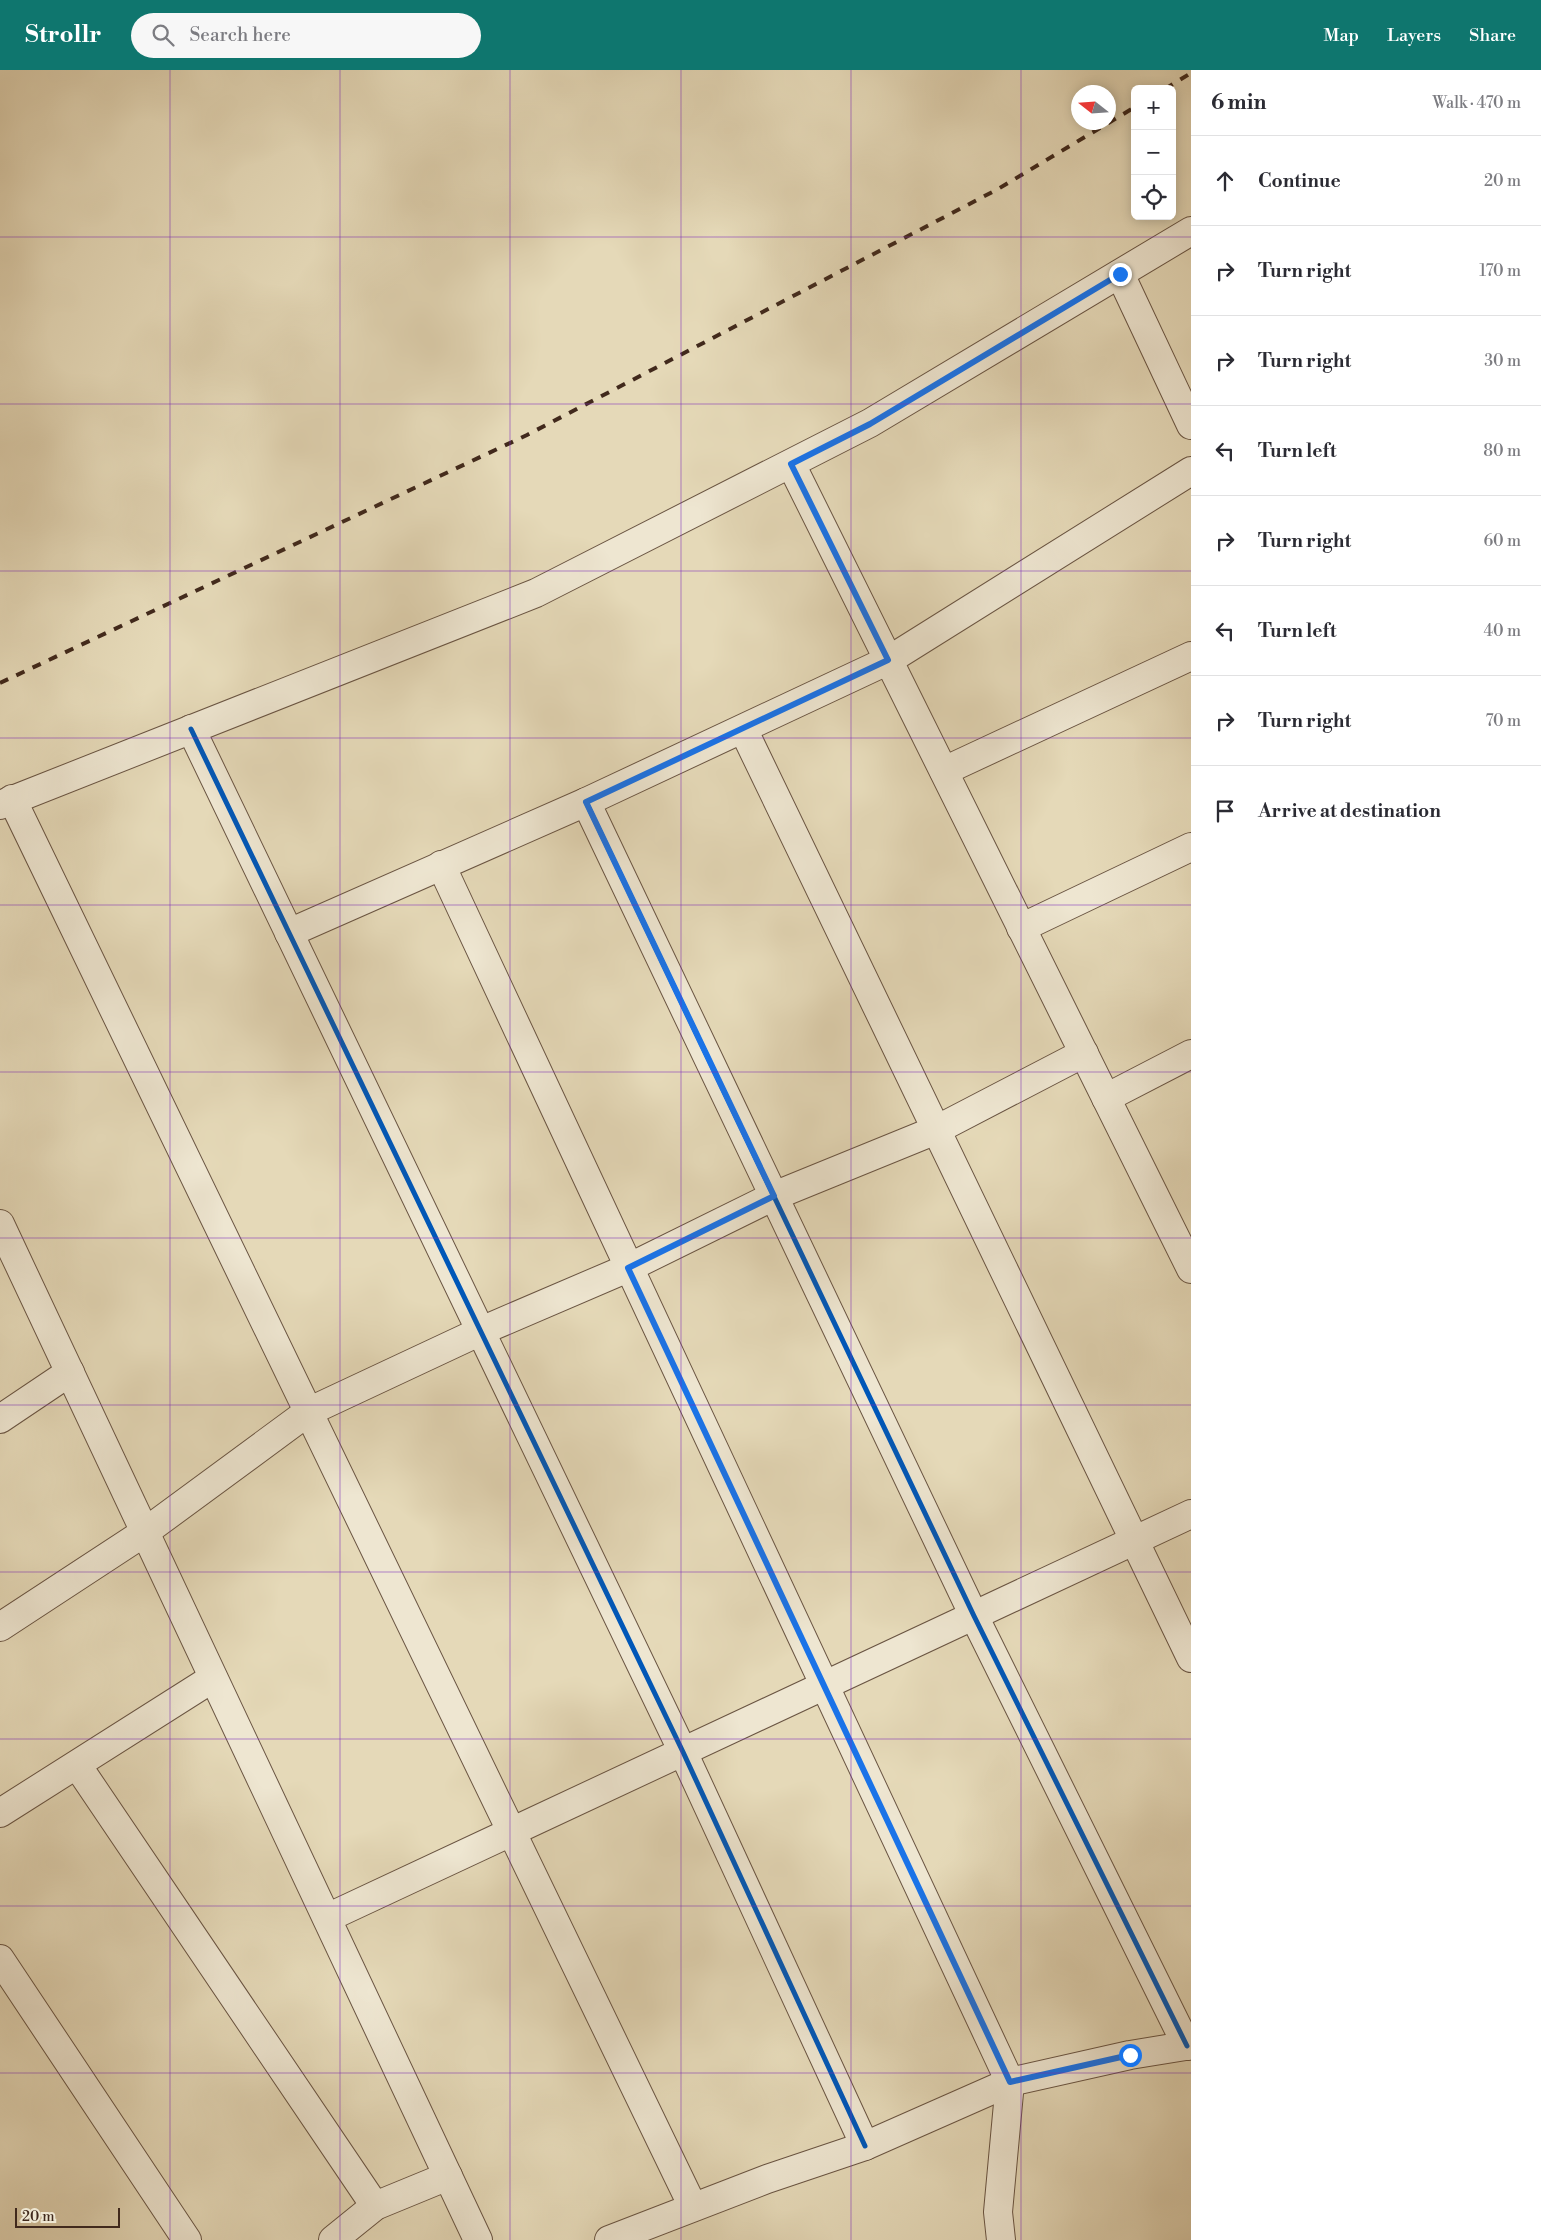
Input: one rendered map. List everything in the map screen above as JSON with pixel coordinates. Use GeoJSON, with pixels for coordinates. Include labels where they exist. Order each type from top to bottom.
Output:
{"type":"FeatureCollection","features":[{"type":"Feature","properties":{"kind":"street"},"geometry":{"type":"LineString","coordinates":[[693,2207],[308,1412],[6,802],[536,593],[870,424],[1191,231]]}},
{"type":"Feature","properties":{"kind":"street"},"geometry":{"type":"LineString","coordinates":[[1120,274],[1191,425]]}},
{"type":"Feature","properties":{"kind":"street"},"geometry":{"type":"LineString","coordinates":[[791,464],[1106,1098],[1188,1257]]}},
{"type":"Feature","properties":{"kind":"street"},"geometry":{"type":"LineString","coordinates":[[289,932],[586,802],[888,660],[1191,471]]}},
{"type":"Feature","properties":{"kind":"street"},"geometry":{"type":"LineString","coordinates":[[944,771],[1191,656]]}},
{"type":"Feature","properties":{"kind":"street"},"geometry":{"type":"LineString","coordinates":[[191,729],[683,1752],[864,2146]]}},
{"type":"Feature","properties":{"kind":"street"},"geometry":{"type":"LineString","coordinates":[[743,729],[1191,1658]]}},
{"type":"Feature","properties":{"kind":"street"},"geometry":{"type":"LineString","coordinates":[[586,802],[974,1616],[1189,2045],[1130,2055],[1010,2082],[864,2146],[693,2207],[608,2240]]}},
{"type":"Feature","properties":{"kind":"street"},"geometry":{"type":"LineString","coordinates":[[1021,928],[1191,847]]}},
{"type":"Feature","properties":{"kind":"street"},"geometry":{"type":"LineString","coordinates":[[441,865],[1010,2082],[998,2212],[1001,2240]]}},
{"type":"Feature","properties":{"kind":"street"},"geometry":{"type":"LineString","coordinates":[[0,1627],[145,1532],[308,1412],[481,1331],[628,1268],[774,1196],[936,1130],[1084,1053]]}},
{"type":"Feature","properties":{"kind":"street"},"geometry":{"type":"LineString","coordinates":[[1106,1098],[1191,1054]]}},
{"type":"Feature","properties":{"kind":"street"},"geometry":{"type":"LineString","coordinates":[[0,1224],[478,2240]]}},
{"type":"Feature","properties":{"kind":"street"},"geometry":{"type":"LineString","coordinates":[[0,1419],[70,1372]]}},
{"type":"Feature","properties":{"kind":"street"},"geometry":{"type":"LineString","coordinates":[[327,1918],[1191,1514]]}},
{"type":"Feature","properties":{"kind":"street"},"geometry":{"type":"LineString","coordinates":[[0,1813],[214,1678]]}},
{"type":"Feature","properties":{"kind":"street"},"geometry":{"type":"LineString","coordinates":[[76,1765],[375,2206]]}},
{"type":"Feature","properties":{"kind":"street"},"geometry":{"type":"LineString","coordinates":[[0,1959],[187,2240]]}},
{"type":"Feature","properties":{"kind":"street"},"geometry":{"type":"LineString","coordinates":[[333,2240],[375,2206],[448,2176]]}},
{"type":"Feature","properties":{"kind":"railway"},"geometry":{"type":"LineString","coordinates":[[1172,85],[1191,73]]}},
{"type":"Feature","properties":{"kind":"railway"},"geometry":{"type":"LineString","coordinates":[[0,683],[527,435],[998,189],[1131,109]]}},
{"type":"Feature","properties":{"kind":"cycle path"},"geometry":{"type":"LineString","coordinates":[[191,729],[683,1752],[865,2146]]}},
{"type":"Feature","properties":{"kind":"cycle path"},"geometry":{"type":"LineString","coordinates":[[586,802],[974,1616],[1187,2046]]}},
{"type":"Feature","properties":{"kind":"route"},"geometry":{"type":"LineString","coordinates":[[1120,274],[870,424],[791,464],[888,660],[586,802],[774,1196],[628,1268],[1010,2082],[1130,2055]]}}]}
